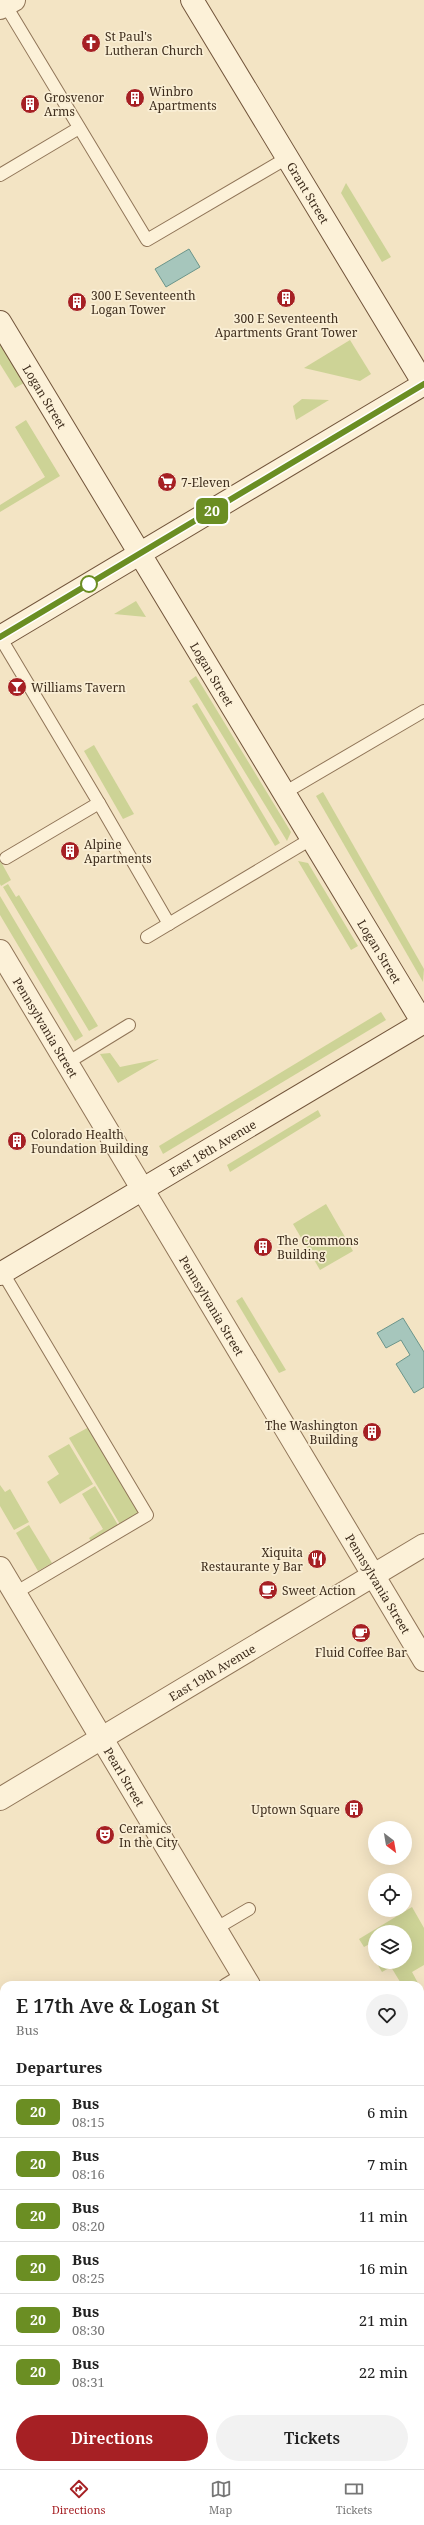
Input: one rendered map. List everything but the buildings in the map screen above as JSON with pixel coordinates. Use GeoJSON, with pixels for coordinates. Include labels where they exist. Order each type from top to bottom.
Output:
{"type":"FeatureCollection","features":[{"type":"Feature","properties":{"kind":"main road","name":"Grant Street"},"geometry":{"type":"LineString","coordinates":[[192,0],[424,385]]}},
{"type":"Feature","properties":{"kind":"main road","name":"Logan Street"},"geometry":{"type":"LineString","coordinates":[[0,322],[424,1024]]}},
{"type":"Feature","properties":{"kind":"main road"},"geometry":{"type":"LineString","coordinates":[[0,637],[424,385]]}},
{"type":"Feature","properties":{"kind":"main road","name":"Pennsylvania Street"},"geometry":{"type":"LineString","coordinates":[[0,951],[424,1660]]}},
{"type":"Feature","properties":{"kind":"main road","name":"East 18th Avenue"},"geometry":{"type":"LineString","coordinates":[[1,1271],[424,1024]]}},
{"type":"Feature","properties":{"kind":"main road","name":"East 19th Avenue"},"geometry":{"type":"LineString","coordinates":[[0,1799],[424,1545]]}},
{"type":"Feature","properties":{"kind":"main road","name":"Pearl Street"},"geometry":{"type":"LineString","coordinates":[[0,1568],[215,1929],[239,1981]]}},
{"type":"Feature","properties":{"kind":"lane"},"geometry":{"type":"LineString","coordinates":[[5,3],[147,240],[287,158]]}},
{"type":"Feature","properties":{"kind":"lane"},"geometry":{"type":"LineString","coordinates":[[0,175],[79,128]]}},
{"type":"Feature","properties":{"kind":"lane"},"geometry":{"type":"LineString","coordinates":[[0,637],[169,924]]}},
{"type":"Feature","properties":{"kind":"lane"},"geometry":{"type":"LineString","coordinates":[[284,793],[424,711]]}},
{"type":"Feature","properties":{"kind":"lane"},"geometry":{"type":"LineString","coordinates":[[6,858],[99,803]]}},
{"type":"Feature","properties":{"kind":"lane"},"geometry":{"type":"LineString","coordinates":[[147,937],[311,839]]}},
{"type":"Feature","properties":{"kind":"lane"},"geometry":{"type":"LineString","coordinates":[[67,1063],[129,1025]]}},
{"type":"Feature","properties":{"kind":"lane"},"geometry":{"type":"LineString","coordinates":[[1,1271],[147,1515],[15,1593]]}},
{"type":"Feature","properties":{"kind":"lane"},"geometry":{"type":"LineString","coordinates":[[215,1929],[249,1909]]}},
{"type":"Feature","properties":{"kind":"green space"},"geometry":{"type":"Polygon","coordinates":[[[346,183],[391,257],[382,262],[341,193],[346,183]]]}},
{"type":"Feature","properties":{"kind":"green space"},"geometry":{"type":"Polygon","coordinates":[[[350,340],[371,374],[360,381],[304,368],[350,340]]]}},
{"type":"Feature","properties":{"kind":"green space"},"geometry":{"type":"Polygon","coordinates":[[[0,344],[24,383],[15,388],[0,364],[0,344]]]}},
{"type":"Feature","properties":{"kind":"green space"},"geometry":{"type":"Polygon","coordinates":[[[302,399],[329,400],[296,420],[293,406],[302,399]]]}},
{"type":"Feature","properties":{"kind":"green space"},"geometry":{"type":"Polygon","coordinates":[[[26,420],[60,476],[0,512],[0,505],[45,477],[15,427],[26,420]]]}},
{"type":"Feature","properties":{"kind":"green space"},"geometry":{"type":"Polygon","coordinates":[[[136,601],[146,617],[114,614],[136,601]]]}},
{"type":"Feature","properties":{"kind":"green space"},"geometry":{"type":"Polygon","coordinates":[[[196,676],[291,832],[287,841],[189,681],[196,676]]]}},
{"type":"Feature","properties":{"kind":"green space"},"geometry":{"type":"Polygon","coordinates":[[[197,703],[280,843],[275,846],[192,706],[197,703]]]}},
{"type":"Feature","properties":{"kind":"green space"},"geometry":{"type":"Polygon","coordinates":[[[94,745],[134,814],[123,819],[84,751],[94,745]]]}},
{"type":"Feature","properties":{"kind":"green space"},"geometry":{"type":"Polygon","coordinates":[[[323,792],[424,969],[423,982],[316,796],[323,792]]]}},
{"type":"Feature","properties":{"kind":"green space"},"geometry":{"type":"Polygon","coordinates":[[[0,860],[11,880],[1,886],[0,884],[0,860]]]}},
{"type":"Feature","properties":{"kind":"green space"},"geometry":{"type":"Polygon","coordinates":[[[298,861],[308,863],[358,946],[351,950],[298,861]]]}},
{"type":"Feature","properties":{"kind":"green space"},"geometry":{"type":"Polygon","coordinates":[[[8,884],[16,897],[19,895],[98,1026],[89,1031],[3,887],[8,884]]]}},
{"type":"Feature","properties":{"kind":"green space"},"geometry":{"type":"Polygon","coordinates":[[[0,896],[83,1036],[75,1041],[0,915],[0,896]]]}},
{"type":"Feature","properties":{"kind":"green space"},"geometry":{"type":"Polygon","coordinates":[[[381,1012],[386,1020],[163,1154],[159,1146],[381,1012]]]}},
{"type":"Feature","properties":{"kind":"green space"},"geometry":{"type":"Polygon","coordinates":[[[110,1053],[120,1067],[159,1059],[118,1083],[100,1054],[110,1053]]]}},
{"type":"Feature","properties":{"kind":"green space"},"geometry":{"type":"Polygon","coordinates":[[[318,1110],[321,1116],[230,1172],[227,1165],[318,1110]]]}},
{"type":"Feature","properties":{"kind":"green space"},"geometry":{"type":"Polygon","coordinates":[[[326,1204],[353,1251],[320,1270],[293,1224],[326,1204]]]}},
{"type":"Feature","properties":{"kind":"green space"},"geometry":{"type":"Polygon","coordinates":[[[242,1297],[286,1370],[279,1373],[236,1301],[242,1297]]]}},
{"type":"Feature","properties":{"kind":"green space"},"geometry":{"type":"Polygon","coordinates":[[[89,1427],[141,1515],[121,1526],[69,1438],[89,1427]]]}},
{"type":"Feature","properties":{"kind":"green space"},"geometry":{"type":"Polygon","coordinates":[[[69,1444],[93,1484],[60,1504],[47,1482],[59,1474],[48,1456],[69,1444]]]}},
{"type":"Feature","properties":{"kind":"green space"},"geometry":{"type":"Polygon","coordinates":[[[0,1485],[5,1492],[10,1489],[29,1522],[14,1530],[0,1506],[0,1485]]]}},
{"type":"Feature","properties":{"kind":"green space"},"geometry":{"type":"Polygon","coordinates":[[[95,1486],[118,1525],[91,1541],[89,1538],[103,1529],[82,1494],[95,1486]]]}},
{"type":"Feature","properties":{"kind":"green space"},"geometry":{"type":"Polygon","coordinates":[[[29,1525],[52,1563],[38,1571],[16,1533],[29,1525]]]}},
{"type":"Feature","properties":{"kind":"green space"},"geometry":{"type":"Polygon","coordinates":[[[412,1907],[424,1928],[424,1965],[412,1972],[417,1981],[400,1981],[392,1969],[412,1969],[412,1925],[382,1925],[395,1917],[412,1917],[412,1907]]]}},
{"type":"Feature","properties":{"kind":"green space"},"geometry":{"type":"Polygon","coordinates":[[[368,1934],[368,1945],[364,1947],[359,1939],[368,1934]]]}},
{"type":"Feature","properties":{"kind":"green space"},"geometry":{"type":"Polygon","coordinates":[[[380,1969],[387,1969],[382,1972],[380,1969]]]}},
{"type":"Feature","properties":{"kind":"water"},"geometry":{"type":"Polygon","coordinates":[[[189,249],[200,267],[166,287],[155,269],[189,249]]]}},
{"type":"Feature","properties":{"kind":"water"},"geometry":{"type":"Polygon","coordinates":[[[403,1318],[424,1352],[424,1387],[414,1393],[396,1364],[410,1355],[401,1340],[386,1348],[377,1333],[403,1318]]]}},
{"type":"Feature","properties":{"kind":"bus line","name":"20"},"geometry":{"type":"LineString","coordinates":[[0,637],[424,384]]}},
{"type":"Feature","properties":{"kind":"place","name":"St Paul's Lutheran Church"},"geometry":{"type":"Point","coordinates":[91,43]}},
{"type":"Feature","properties":{"kind":"place","name":"Winbro Apartments"},"geometry":{"type":"Point","coordinates":[135,98]}},
{"type":"Feature","properties":{"kind":"place","name":"Grosvenor Arms"},"geometry":{"type":"Point","coordinates":[30,104]}},
{"type":"Feature","properties":{"kind":"place","name":"300 E Seventeenth Apartments Grant Tower"},"geometry":{"type":"Point","coordinates":[286,298]}},
{"type":"Feature","properties":{"kind":"place","name":"300 E Seventeenth Logan Tower"},"geometry":{"type":"Point","coordinates":[77,302]}},
{"type":"Feature","properties":{"kind":"place","name":"7-Eleven"},"geometry":{"type":"Point","coordinates":[167,482]}},
{"type":"Feature","properties":{"kind":"place","name":"Williams Tavern"},"geometry":{"type":"Point","coordinates":[17,687]}},
{"type":"Feature","properties":{"kind":"place","name":"Alpine Apartments"},"geometry":{"type":"Point","coordinates":[70,851]}},
{"type":"Feature","properties":{"kind":"place","name":"Colorado Health Foundation Building"},"geometry":{"type":"Point","coordinates":[17,1141]}},
{"type":"Feature","properties":{"kind":"place","name":"The Commons Building"},"geometry":{"type":"Point","coordinates":[263,1247]}},
{"type":"Feature","properties":{"kind":"place","name":"The Washington Building"},"geometry":{"type":"Point","coordinates":[372,1432]}},
{"type":"Feature","properties":{"kind":"place","name":"Xiquita Restaurante y Bar"},"geometry":{"type":"Point","coordinates":[317,1559]}},
{"type":"Feature","properties":{"kind":"place","name":"Sweet Action"},"geometry":{"type":"Point","coordinates":[268,1590]}},
{"type":"Feature","properties":{"kind":"place","name":"Fluid Coffee Bar"},"geometry":{"type":"Point","coordinates":[361,1633]}},
{"type":"Feature","properties":{"kind":"place","name":"Uptown Square"},"geometry":{"type":"Point","coordinates":[354,1809]}},
{"type":"Feature","properties":{"kind":"place","name":"Ceramics In the City"},"geometry":{"type":"Point","coordinates":[105,1835]}}]}
